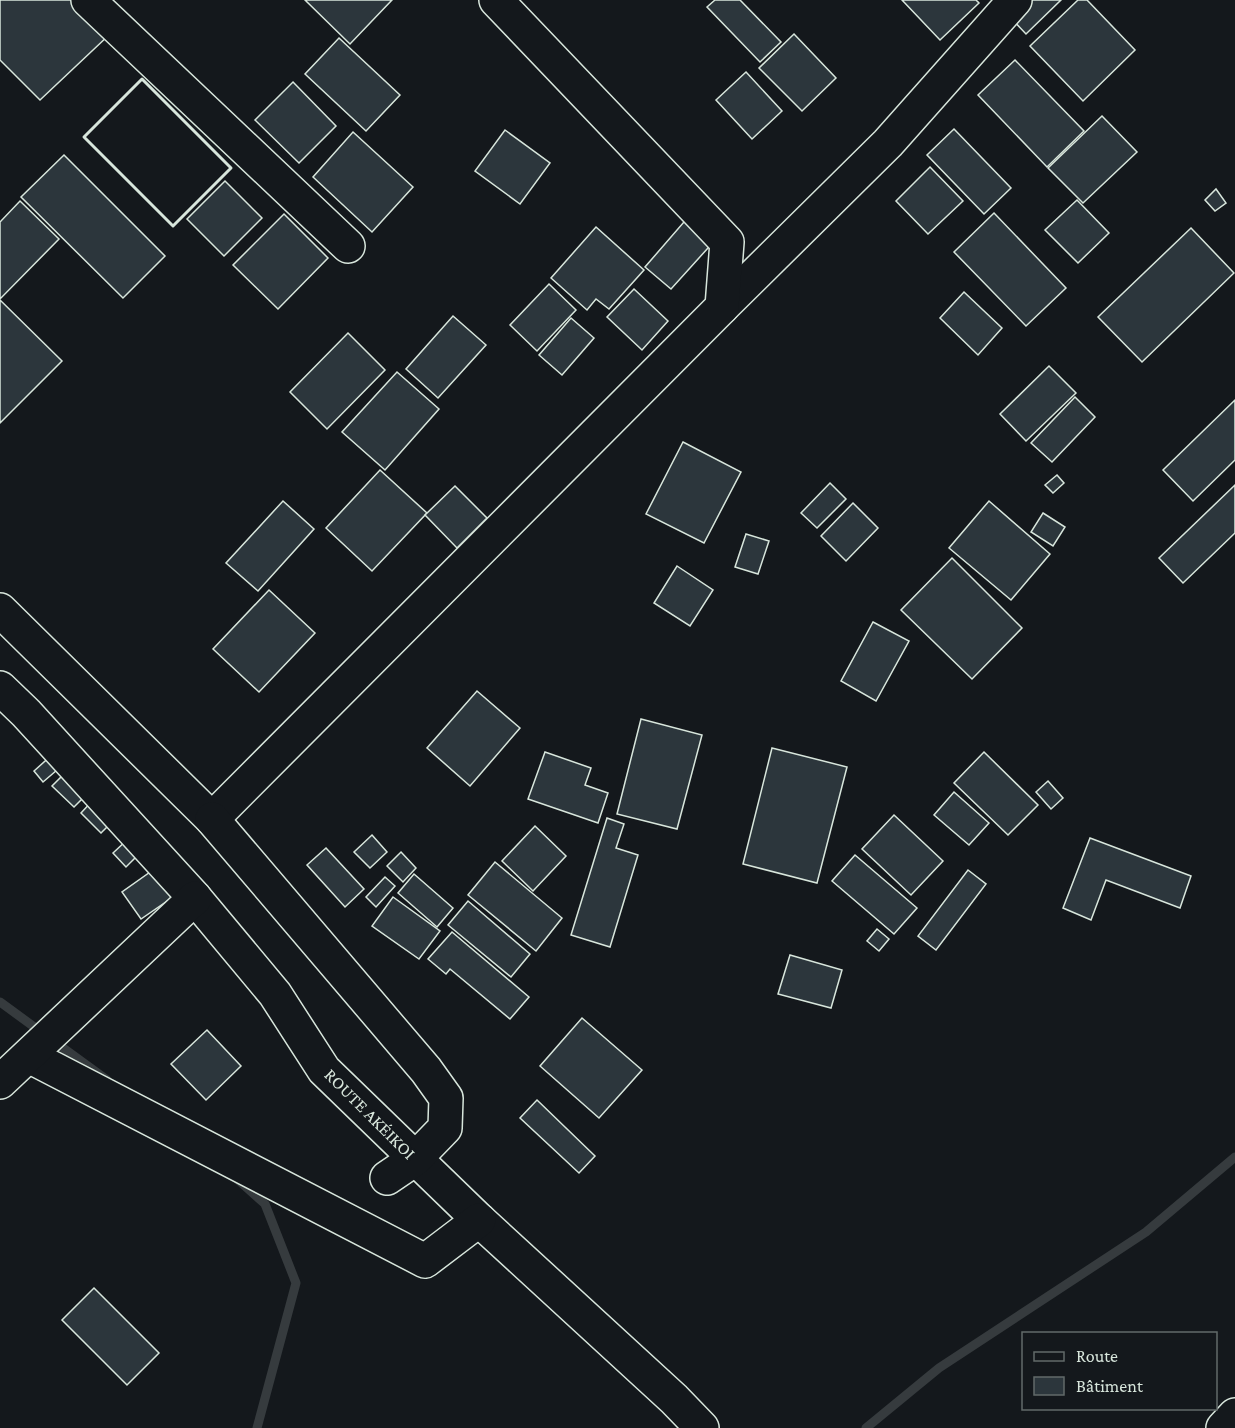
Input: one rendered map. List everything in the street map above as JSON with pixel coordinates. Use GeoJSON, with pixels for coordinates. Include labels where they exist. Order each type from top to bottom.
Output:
{"type":"FeatureCollection","features":[{"type":"Feature","properties":{"kind":"main road"},"geometry":{"type":"LineString","coordinates":[[88,0],[348,246]]}},
{"type":"Feature","properties":{"kind":"main road"},"geometry":{"type":"LineString","coordinates":[[496,0],[728,242],[722,308]]}},
{"type":"Feature","properties":{"kind":"main road"},"geometry":{"type":"LineString","coordinates":[[212,819],[888,143],[1015,0]]}},
{"type":"Feature","properties":{"kind":"main road"},"geometry":{"type":"LineString","coordinates":[[0,610],[212,819],[426,1070],[446,1098],[445,1128],[415,1159],[387,1178]]}},
{"type":"Feature","properties":{"kind":"main road","name":"ROUTE AKÉIKOI"},"geometry":{"type":"LineString","coordinates":[[0,688],[26,713],[195,898],[274,994],[324,1070],[479,1220],[674,1399],[702,1428]]}},
{"type":"Feature","properties":{"kind":"main road"},"geometry":{"type":"LineString","coordinates":[[0,1082],[195,898]]}},
{"type":"Feature","properties":{"kind":"main road"},"geometry":{"type":"LineString","coordinates":[[29,1056],[425,1261],[479,1220]]}},
{"type":"Feature","properties":{"kind":"main road"},"geometry":{"type":"LineString","coordinates":[[1223,1428],[1235,1416]]}},
{"type":"Feature","properties":{"kind":"building"},"geometry":{"type":"Polygon","coordinates":[[[0,0],[77,0],[110,34],[40,100],[0,60],[0,0]]]}},
{"type":"Feature","properties":{"kind":"building"},"geometry":{"type":"Polygon","coordinates":[[[305,0],[392,0],[350,44],[305,0]]]}},
{"type":"Feature","properties":{"kind":"building"},"geometry":{"type":"Polygon","coordinates":[[[715,0],[740,0],[781,42],[760,62],[707,7],[715,0]]]}},
{"type":"Feature","properties":{"kind":"building"},"geometry":{"type":"Polygon","coordinates":[[[902,0],[976,0],[979,3],[940,40],[902,0]]]}},
{"type":"Feature","properties":{"kind":"building"},"geometry":{"type":"Polygon","coordinates":[[[1024,0],[1061,0],[1026,34],[1008,15],[1024,0]]]}},
{"type":"Feature","properties":{"kind":"building"},"geometry":{"type":"Polygon","coordinates":[[[1078,0],[1087,0],[1135,50],[1083,101],[1030,46],[1078,0]]]}},
{"type":"Feature","properties":{"kind":"building"},"geometry":{"type":"Polygon","coordinates":[[[794,34],[836,78],[802,111],[759,68],[794,34]]]}},
{"type":"Feature","properties":{"kind":"building"},"geometry":{"type":"Polygon","coordinates":[[[339,38],[400,95],[366,131],[305,74],[339,38]]]}},
{"type":"Feature","properties":{"kind":"building"},"geometry":{"type":"Polygon","coordinates":[[[1015,60],[1084,131],[1047,167],[978,95],[1015,60]]]}},
{"type":"Feature","properties":{"kind":"building"},"geometry":{"type":"Polygon","coordinates":[[[746,72],[782,111],[752,139],[716,100],[746,72]]]}},
{"type":"Feature","properties":{"kind":"building"},"geometry":{"type":"Polygon","coordinates":[[[293,82],[336,126],[299,163],[255,120],[293,82]]]}},
{"type":"Feature","properties":{"kind":"building"},"geometry":{"type":"Polygon","coordinates":[[[1102,116],[1137,152],[1083,203],[1048,168],[1102,116]]]}},
{"type":"Feature","properties":{"kind":"building"},"geometry":{"type":"Polygon","coordinates":[[[954,129],[1011,188],[984,214],[927,155],[954,129]]]}},
{"type":"Feature","properties":{"kind":"building"},"geometry":{"type":"Polygon","coordinates":[[[505,130],[550,163],[520,204],[475,171],[505,130]]]}},
{"type":"Feature","properties":{"kind":"building"},"geometry":{"type":"Polygon","coordinates":[[[353,132],[413,187],[372,232],[313,177],[353,132]]]}},
{"type":"Feature","properties":{"kind":"building"},"geometry":{"type":"Polygon","coordinates":[[[64,155],[165,256],[123,298],[21,197],[64,155]]]}},
{"type":"Feature","properties":{"kind":"building"},"geometry":{"type":"Polygon","coordinates":[[[930,167],[963,201],[928,234],[896,201],[930,167]]]}},
{"type":"Feature","properties":{"kind":"building"},"geometry":{"type":"Polygon","coordinates":[[[225,181],[262,218],[224,256],[187,219],[225,181]]]}},
{"type":"Feature","properties":{"kind":"building"},"geometry":{"type":"Polygon","coordinates":[[[1216,189],[1226,203],[1215,211],[1205,200],[1216,189]]]}},
{"type":"Feature","properties":{"kind":"building"},"geometry":{"type":"Polygon","coordinates":[[[1077,200],[1109,233],[1078,263],[1045,230],[1077,200]]]}},
{"type":"Feature","properties":{"kind":"building"},"geometry":{"type":"Polygon","coordinates":[[[20,201],[59,239],[0,299],[0,222],[20,201]]]}},
{"type":"Feature","properties":{"kind":"building"},"geometry":{"type":"Polygon","coordinates":[[[994,213],[1066,288],[1026,326],[954,252],[994,213]]]}},
{"type":"Feature","properties":{"kind":"building"},"geometry":{"type":"Polygon","coordinates":[[[284,214],[328,258],[278,309],[233,265],[284,214]]]}},
{"type":"Feature","properties":{"kind":"building"},"geometry":{"type":"Polygon","coordinates":[[[690,215],[717,238],[671,289],[645,267],[690,215]]]}},
{"type":"Feature","properties":{"kind":"building"},"geometry":{"type":"Polygon","coordinates":[[[596,227],[644,270],[609,309],[596,299],[587,310],[551,278],[596,227]]]}},
{"type":"Feature","properties":{"kind":"building"},"geometry":{"type":"Polygon","coordinates":[[[1191,228],[1234,273],[1142,362],[1098,317],[1191,228]]]}},
{"type":"Feature","properties":{"kind":"building"},"geometry":{"type":"Polygon","coordinates":[[[549,284],[576,310],[537,351],[510,325],[549,284]]]}},
{"type":"Feature","properties":{"kind":"building"},"geometry":{"type":"Polygon","coordinates":[[[634,289],[668,321],[642,350],[607,317],[634,289]]]}},
{"type":"Feature","properties":{"kind":"building"},"geometry":{"type":"Polygon","coordinates":[[[964,292],[1002,328],[978,355],[940,318],[964,292]]]}},
{"type":"Feature","properties":{"kind":"building"},"geometry":{"type":"Polygon","coordinates":[[[0,300],[62,361],[0,423],[0,300]]]}},
{"type":"Feature","properties":{"kind":"building"},"geometry":{"type":"Polygon","coordinates":[[[453,316],[486,345],[438,398],[406,369],[453,316]]]}},
{"type":"Feature","properties":{"kind":"building"},"geometry":{"type":"Polygon","coordinates":[[[571,318],[594,338],[562,375],[539,355],[571,318]]]}},
{"type":"Feature","properties":{"kind":"building"},"geometry":{"type":"Polygon","coordinates":[[[348,333],[385,370],[327,429],[290,392],[348,333]]]}},
{"type":"Feature","properties":{"kind":"building"},"geometry":{"type":"Polygon","coordinates":[[[1049,366],[1076,393],[1026,441],[1000,414],[1049,366]]]}},
{"type":"Feature","properties":{"kind":"building"},"geometry":{"type":"Polygon","coordinates":[[[397,372],[439,409],[385,470],[342,432],[397,372]]]}},
{"type":"Feature","properties":{"kind":"building"},"geometry":{"type":"Polygon","coordinates":[[[1075,397],[1095,417],[1052,462],[1031,443],[1075,397]]]}},
{"type":"Feature","properties":{"kind":"building"},"geometry":{"type":"Polygon","coordinates":[[[1235,400],[1235,460],[1193,501],[1163,470],[1235,400]]]}},
{"type":"Feature","properties":{"kind":"building"},"geometry":{"type":"Polygon","coordinates":[[[683,442],[741,472],[704,543],[646,514],[683,442]]]}},
{"type":"Feature","properties":{"kind":"building"},"geometry":{"type":"Polygon","coordinates":[[[380,470],[427,513],[372,571],[326,528],[380,470]]]}},
{"type":"Feature","properties":{"kind":"building"},"geometry":{"type":"Polygon","coordinates":[[[1057,475],[1064,483],[1053,493],[1045,485],[1057,475]]]}},
{"type":"Feature","properties":{"kind":"building"},"geometry":{"type":"Polygon","coordinates":[[[830,483],[846,499],[817,528],[801,513],[830,483]]]}},
{"type":"Feature","properties":{"kind":"building"},"geometry":{"type":"Polygon","coordinates":[[[1235,485],[1235,533],[1183,583],[1159,558],[1235,485]]]}},
{"type":"Feature","properties":{"kind":"building"},"geometry":{"type":"Polygon","coordinates":[[[455,486],[487,518],[457,548],[425,515],[455,486]]]}},
{"type":"Feature","properties":{"kind":"building"},"geometry":{"type":"Polygon","coordinates":[[[283,501],[314,529],[258,591],[226,563],[283,501]]]}},
{"type":"Feature","properties":{"kind":"building"},"geometry":{"type":"Polygon","coordinates":[[[989,501],[1050,554],[1011,600],[949,548],[989,501]]]}},
{"type":"Feature","properties":{"kind":"building"},"geometry":{"type":"Polygon","coordinates":[[[853,503],[878,528],[846,561],[821,536],[853,503]]]}},
{"type":"Feature","properties":{"kind":"building"},"geometry":{"type":"Polygon","coordinates":[[[1043,513],[1065,527],[1053,546],[1031,532],[1043,513]]]}},
{"type":"Feature","properties":{"kind":"building"},"geometry":{"type":"Polygon","coordinates":[[[746,534],[769,541],[758,574],[735,567],[746,534]]]}},
{"type":"Feature","properties":{"kind":"building"},"geometry":{"type":"Polygon","coordinates":[[[952,558],[1022,628],[972,679],[901,610],[952,558]]]}},
{"type":"Feature","properties":{"kind":"building"},"geometry":{"type":"Polygon","coordinates":[[[677,566],[713,590],[690,626],[654,603],[677,566]]]}},
{"type":"Feature","properties":{"kind":"building"},"geometry":{"type":"Polygon","coordinates":[[[269,590],[315,633],[259,692],[213,649],[269,590]]]}},
{"type":"Feature","properties":{"kind":"building"},"geometry":{"type":"Polygon","coordinates":[[[873,622],[909,641],[876,701],[841,681],[873,622]]]}},
{"type":"Feature","properties":{"kind":"building"},"geometry":{"type":"Polygon","coordinates":[[[477,691],[520,728],[470,786],[427,748],[477,691]]]}},
{"type":"Feature","properties":{"kind":"building"},"geometry":{"type":"Polygon","coordinates":[[[641,719],[702,735],[677,829],[617,814],[641,719]]]}},
{"type":"Feature","properties":{"kind":"building"},"geometry":{"type":"Polygon","coordinates":[[[772,748],[847,767],[817,883],[743,864],[772,748]]]}},
{"type":"Feature","properties":{"kind":"building"},"geometry":{"type":"Polygon","coordinates":[[[545,752],[591,768],[585,785],[608,793],[598,823],[528,799],[545,752]]]}},
{"type":"Feature","properties":{"kind":"building"},"geometry":{"type":"Polygon","coordinates":[[[984,752],[1038,805],[1008,835],[954,783],[984,752]]]}},
{"type":"Feature","properties":{"kind":"building"},"geometry":{"type":"Polygon","coordinates":[[[54,753],[64,764],[43,782],[34,771],[54,753]]]}},
{"type":"Feature","properties":{"kind":"building"},"geometry":{"type":"Polygon","coordinates":[[[67,771],[89,792],[74,807],[52,786],[67,771]]]}},
{"type":"Feature","properties":{"kind":"building"},"geometry":{"type":"Polygon","coordinates":[[[1048,781],[1063,798],[1051,809],[1036,792],[1048,781]]]}},
{"type":"Feature","properties":{"kind":"building"},"geometry":{"type":"Polygon","coordinates":[[[954,792],[989,823],[969,845],[934,815],[954,792]]]}},
{"type":"Feature","properties":{"kind":"building"},"geometry":{"type":"Polygon","coordinates":[[[94,799],[114,820],[101,833],[81,813],[94,799]]]}},
{"type":"Feature","properties":{"kind":"building"},"geometry":{"type":"Polygon","coordinates":[[[894,815],[943,861],[911,895],[862,849],[894,815]]]}},
{"type":"Feature","properties":{"kind":"building"},"geometry":{"type":"Polygon","coordinates":[[[607,818],[624,824],[616,848],[638,855],[610,947],[571,935],[607,818]]]}},
{"type":"Feature","properties":{"kind":"building"},"geometry":{"type":"Polygon","coordinates":[[[535,826],[566,856],[533,891],[502,861],[535,826]]]}},
{"type":"Feature","properties":{"kind":"building"},"geometry":{"type":"Polygon","coordinates":[[[372,835],[387,852],[370,868],[354,852],[372,835]]]}},
{"type":"Feature","properties":{"kind":"building"},"geometry":{"type":"Polygon","coordinates":[[[1090,838],[1191,876],[1180,908],[1106,880],[1091,920],[1063,908],[1090,838]]]}},
{"type":"Feature","properties":{"kind":"building"},"geometry":{"type":"Polygon","coordinates":[[[128,839],[141,852],[126,867],[113,853],[128,839]]]}},
{"type":"Feature","properties":{"kind":"building"},"geometry":{"type":"Polygon","coordinates":[[[326,848],[364,889],[345,907],[307,865],[326,848]]]}},
{"type":"Feature","properties":{"kind":"building"},"geometry":{"type":"Polygon","coordinates":[[[401,852],[416,868],[403,882],[387,866],[401,852]]]}},
{"type":"Feature","properties":{"kind":"building"},"geometry":{"type":"Polygon","coordinates":[[[855,855],[917,908],[894,934],[832,881],[855,855]]]}},
{"type":"Feature","properties":{"kind":"building"},"geometry":{"type":"Polygon","coordinates":[[[495,862],[562,918],[536,951],[468,895],[495,862]]]}},
{"type":"Feature","properties":{"kind":"building"},"geometry":{"type":"Polygon","coordinates":[[[153,870],[173,897],[141,919],[122,892],[153,870]]]}},
{"type":"Feature","properties":{"kind":"building"},"geometry":{"type":"Polygon","coordinates":[[[968,870],[986,884],[936,950],[918,936],[968,870]]]}},
{"type":"Feature","properties":{"kind":"building"},"geometry":{"type":"Polygon","coordinates":[[[414,874],[453,908],[437,927],[398,893],[414,874]]]}},
{"type":"Feature","properties":{"kind":"building"},"geometry":{"type":"Polygon","coordinates":[[[385,877],[395,886],[376,907],[366,897],[385,877]]]}},
{"type":"Feature","properties":{"kind":"building"},"geometry":{"type":"Polygon","coordinates":[[[393,897],[440,931],[419,959],[372,926],[393,897]]]}},
{"type":"Feature","properties":{"kind":"building"},"geometry":{"type":"Polygon","coordinates":[[[468,901],[530,954],[511,977],[448,925],[468,901]]]}},
{"type":"Feature","properties":{"kind":"building"},"geometry":{"type":"Polygon","coordinates":[[[877,929],[889,939],[879,951],[867,941],[877,929]]]}},
{"type":"Feature","properties":{"kind":"building"},"geometry":{"type":"Polygon","coordinates":[[[452,932],[529,997],[510,1019],[450,969],[446,974],[428,959],[452,932]]]}},
{"type":"Feature","properties":{"kind":"building"},"geometry":{"type":"Polygon","coordinates":[[[790,955],[842,970],[831,1008],[778,994],[790,955]]]}},
{"type":"Feature","properties":{"kind":"building"},"geometry":{"type":"Polygon","coordinates":[[[582,1018],[642,1070],[599,1118],[540,1066],[582,1018]]]}},
{"type":"Feature","properties":{"kind":"building"},"geometry":{"type":"Polygon","coordinates":[[[207,1030],[241,1066],[206,1100],[171,1064],[207,1030]]]}},
{"type":"Feature","properties":{"kind":"building"},"geometry":{"type":"Polygon","coordinates":[[[537,1100],[595,1156],[579,1173],[520,1118],[537,1100]]]}},
{"type":"Feature","properties":{"kind":"building"},"geometry":{"type":"Polygon","coordinates":[[[94,1288],[159,1353],[127,1385],[62,1320],[94,1288]]]}},
{"type":"Feature","properties":{"kind":"waterway"},"geometry":{"type":"LineString","coordinates":[[0,1002],[107,1080]]}},
{"type":"Feature","properties":{"kind":"waterway"},"geometry":{"type":"LineString","coordinates":[[866,1428],[939,1368],[1146,1232],[1235,1157]]}},
{"type":"Feature","properties":{"kind":"waterway"},"geometry":{"type":"LineString","coordinates":[[237,1179],[265,1204],[296,1283],[257,1428]]}},
{"type":"Feature","properties":{"kind":"wall"},"geometry":{"type":"LineString","coordinates":[[142,79],[231,168],[173,226],[84,137],[142,79]]}}]}
